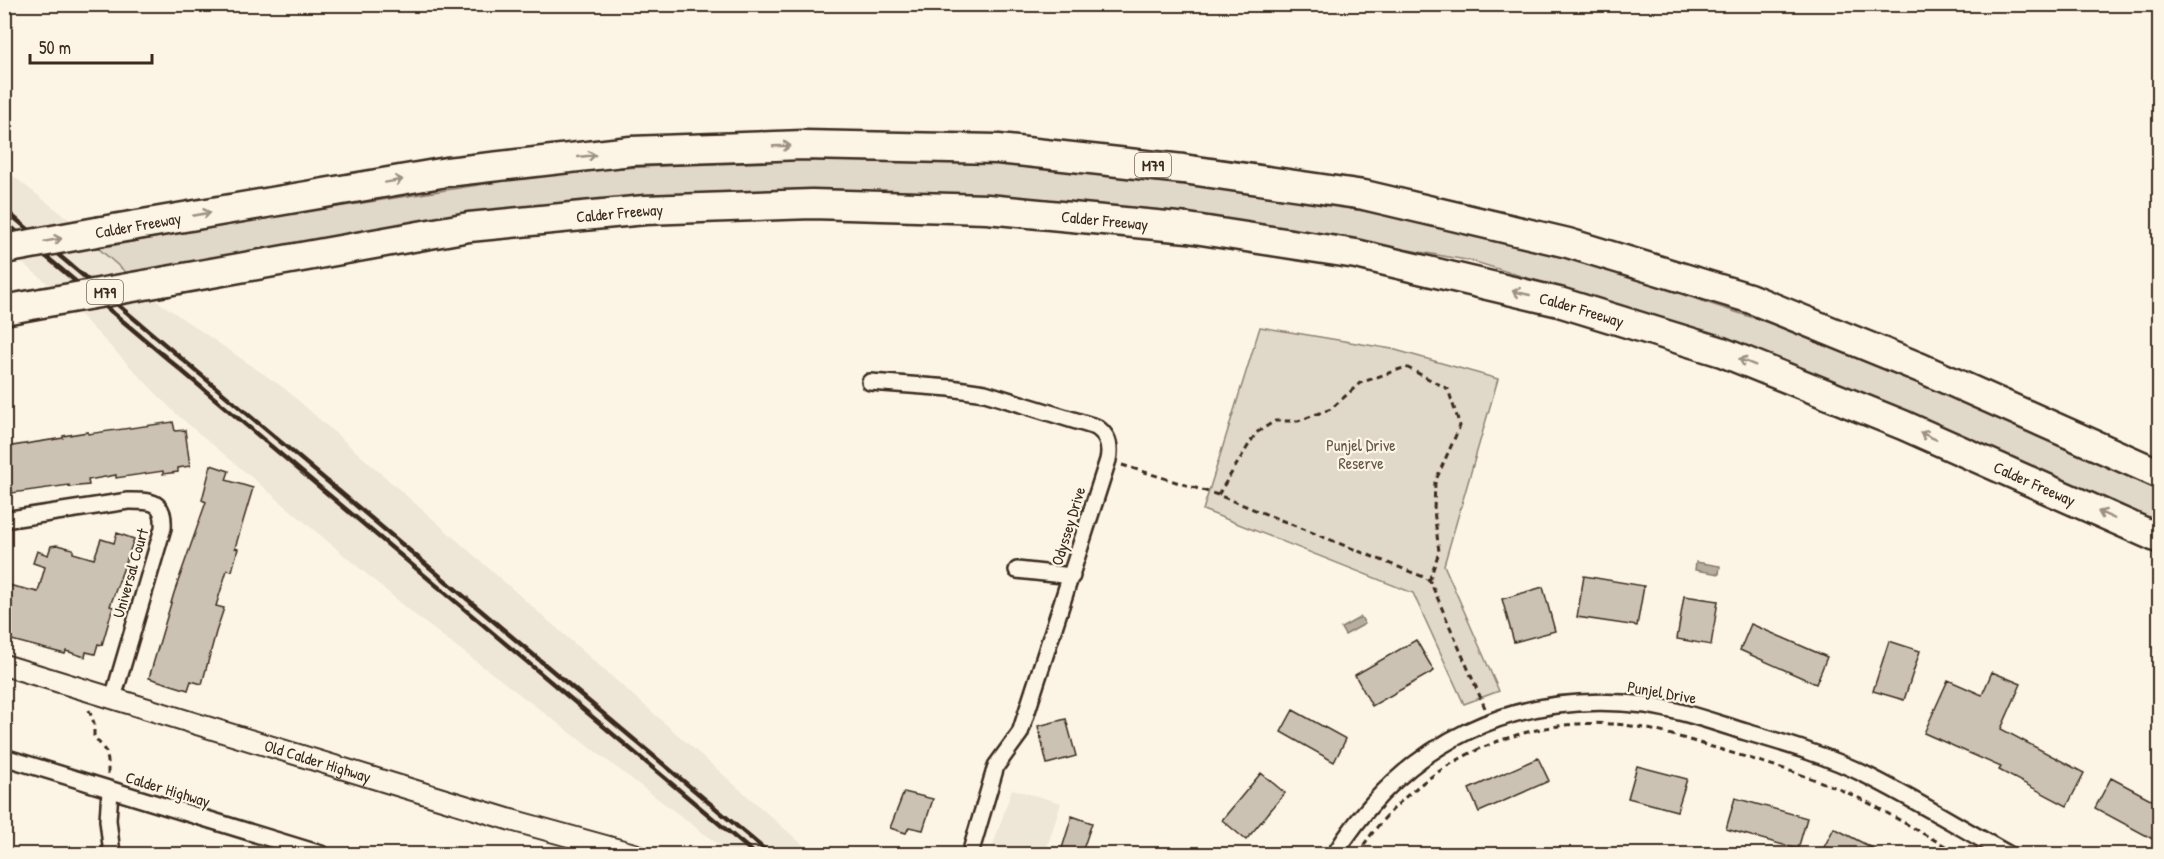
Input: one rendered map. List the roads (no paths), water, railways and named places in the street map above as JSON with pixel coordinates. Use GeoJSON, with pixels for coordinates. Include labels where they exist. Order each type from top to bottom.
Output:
{"type":"FeatureCollection","features":[{"type":"Feature","properties":{"kind":"highway","name":"Calder Freeway"},"geometry":{"type":"LineString","coordinates":[[4,249],[447,172],[631,151],[803,145],[998,148],[1183,168],[1375,197],[1568,243],[1749,298],[1921,368],[2160,474]]}},
{"type":"Feature","properties":{"kind":"highway","name":"Calder Freeway"},"geometry":{"type":"LineString","coordinates":[[4,310],[470,227],[645,210],[812,204],[987,209],[1188,228],[1356,254],[1560,302],[1722,352],[1903,425],[2160,538]]}},
{"type":"Feature","properties":{"kind":"street","name":"Odyssey Drive"},"geometry":{"type":"LineString","coordinates":[[870,381],[984,393],[1096,427],[1106,436],[1108,442],[1108,460],[1020,733],[996,766],[970,855]]}},
{"type":"Feature","properties":{"kind":"street","name":"Universal Court"},"geometry":{"type":"LineString","coordinates":[[4,520],[128,501],[147,501],[159,506],[164,514],[163,528],[113,698]]}},
{"type":"Feature","properties":{"kind":"street"},"geometry":{"type":"LineString","coordinates":[[1017,570],[1072,576]]}},
{"type":"Feature","properties":{"kind":"street","name":"Old Calder Highway"},"geometry":{"type":"LineString","coordinates":[[4,665],[511,820],[634,855]]}},
{"type":"Feature","properties":{"kind":"street","name":"Punjel Drive"},"geometry":{"type":"LineString","coordinates":[[1335,855],[1350,830],[1369,806],[1391,784],[1444,744],[1491,720],[1535,707],[1588,702],[1625,703],[1675,710],[1842,764],[1894,790],[2008,855]]}},
{"type":"Feature","properties":{"kind":"street","name":"Calder Highway"},"geometry":{"type":"LineString","coordinates":[[4,757],[321,855]]}},
{"type":"Feature","properties":{"kind":"street"},"geometry":{"type":"LineString","coordinates":[[111,791],[112,855]]}},
{"type":"Feature","properties":{"kind":"railway"},"geometry":{"type":"LineString","coordinates":[[4,209],[770,854]]}},
{"type":"Feature","properties":{"kind":"railway"},"geometry":{"type":"LineString","coordinates":[[4,221],[755,854]]}},
{"type":"Feature","properties":{"kind":"park label","name":"Punjel Drive Reserve"},"geometry":{"type":"Point","coordinates":[1361,454]}}]}
